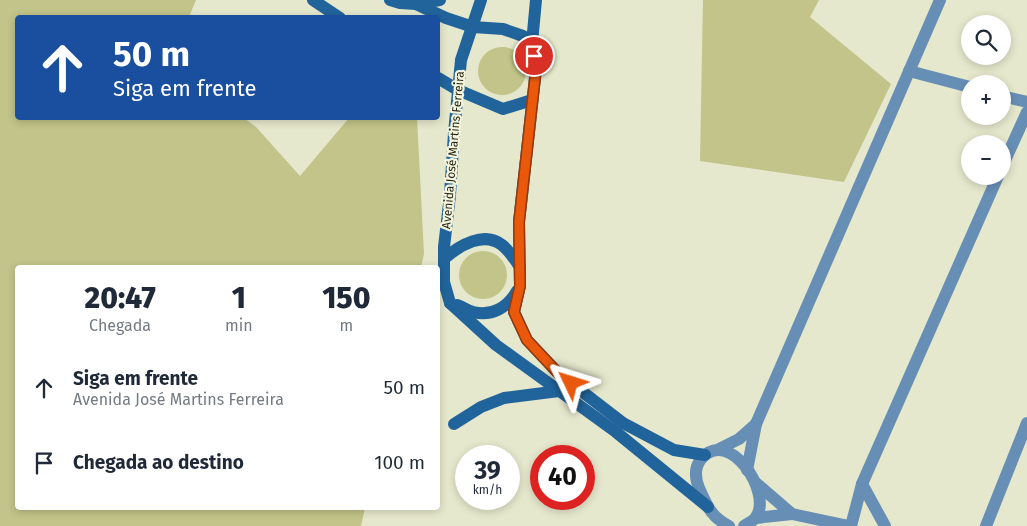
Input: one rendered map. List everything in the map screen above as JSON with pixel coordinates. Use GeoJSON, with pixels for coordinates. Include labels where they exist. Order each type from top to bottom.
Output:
{"type":"FeatureCollection","features":[{"type":"Feature","properties":{"kind":"street"},"geometry":{"type":"LineString","coordinates":[[313,0],[336,15]]}},
{"type":"Feature","properties":{"kind":"street"},"geometry":{"type":"LineString","coordinates":[[390,0],[416,4],[440,0]]}},
{"type":"Feature","properties":{"kind":"street","name":"Avenida José Martins Ferreira"},"geometry":{"type":"LineString","coordinates":[[450,303],[444,282],[445,241],[461,60],[481,0]]}},
{"type":"Feature","properties":{"kind":"street"},"geometry":{"type":"LineString","coordinates":[[536,0],[532,44],[536,69],[519,222],[520,286],[514,312],[527,340],[558,373],[623,423],[674,450],[705,455]]}},
{"type":"Feature","properties":{"kind":"street"},"geometry":{"type":"LineString","coordinates":[[747,470],[756,424],[940,0]]}},
{"type":"Feature","properties":{"kind":"street"},"geometry":{"type":"LineString","coordinates":[[416,4],[440,15]]}},
{"type":"Feature","properties":{"kind":"street"},"geometry":{"type":"LineString","coordinates":[[440,15],[473,27],[503,29],[523,36],[532,44]]}},
{"type":"Feature","properties":{"kind":"street"},"geometry":{"type":"LineString","coordinates":[[909,71],[961,85]]}},
{"type":"Feature","properties":{"kind":"street"},"geometry":{"type":"LineString","coordinates":[[440,79],[458,90],[503,109],[532,100]]}},
{"type":"Feature","properties":{"kind":"street"},"geometry":{"type":"LineString","coordinates":[[1011,98],[1027,102]]}},
{"type":"Feature","properties":{"kind":"street"},"geometry":{"type":"LineString","coordinates":[[1011,147],[1027,112]]}},
{"type":"Feature","properties":{"kind":"street"},"geometry":{"type":"LineString","coordinates":[[744,526],[756,518],[792,514],[850,526],[862,484],[994,185]]}},
{"type":"Feature","properties":{"kind":"street"},"geometry":{"type":"LineString","coordinates":[[445,258],[451,252],[476,239],[495,241],[504,246],[520,267]]}},
{"type":"Feature","properties":{"kind":"street"},"geometry":{"type":"LineString","coordinates":[[450,303],[471,312],[494,311],[509,302],[520,286]]}},
{"type":"Feature","properties":{"kind":"street"},"geometry":{"type":"LineString","coordinates":[[450,303],[496,345],[629,442],[712,516],[729,526]]}},
{"type":"Feature","properties":{"kind":"street"},"geometry":{"type":"LineString","coordinates":[[454,424],[481,407],[504,398],[559,391]]}},
{"type":"Feature","properties":{"kind":"street"},"geometry":{"type":"LineString","coordinates":[[986,526],[1027,423]]}},
{"type":"Feature","properties":{"kind":"street"},"geometry":{"type":"LineString","coordinates":[[712,516],[695,476],[698,464],[705,455],[739,439],[756,424]]}},
{"type":"Feature","properties":{"kind":"street"},"geometry":{"type":"LineString","coordinates":[[719,449],[730,452],[739,460],[756,482],[792,514]]}},
{"type":"Feature","properties":{"kind":"street"},"geometry":{"type":"LineString","coordinates":[[756,482],[759,510],[756,518]]}},
{"type":"Feature","properties":{"kind":"street"},"geometry":{"type":"LineString","coordinates":[[862,484],[885,526]]}},
{"type":"Feature","properties":{"kind":"green space"},"geometry":{"type":"Polygon","coordinates":[[[0,0],[196,0],[190,15],[15,15],[15,120],[247,120],[256,127],[300,176],[347,120],[417,120],[424,254],[421,265],[15,265],[15,510],[365,510],[361,526],[0,526],[0,0]]]}},
{"type":"Feature","properties":{"kind":"green space"},"geometry":{"type":"Polygon","coordinates":[[[703,0],[819,0],[810,17],[891,84],[844,182],[700,161],[703,0]]]}},
{"type":"Feature","properties":{"kind":"green space"},"geometry":{"type":"Polygon","coordinates":[[[497,47],[507,47],[519,54],[526,66],[526,76],[519,88],[507,95],[497,95],[489,91],[482,84],[478,76],[478,66],[482,58],[489,51],[497,47]]]}},
{"type":"Feature","properties":{"kind":"green space"},"geometry":{"type":"Polygon","coordinates":[[[483,251],[492,253],[500,258],[505,266],[507,275],[505,284],[500,292],[492,297],[483,299],[474,297],[466,292],[461,284],[459,275],[461,266],[466,258],[474,253],[483,251]]]}},
{"type":"Feature","properties":{"kind":"route"},"geometry":{"type":"LineString","coordinates":[[534,56],[536,69],[519,222],[520,286],[514,312],[527,340],[558,373],[571,383]]}}]}
